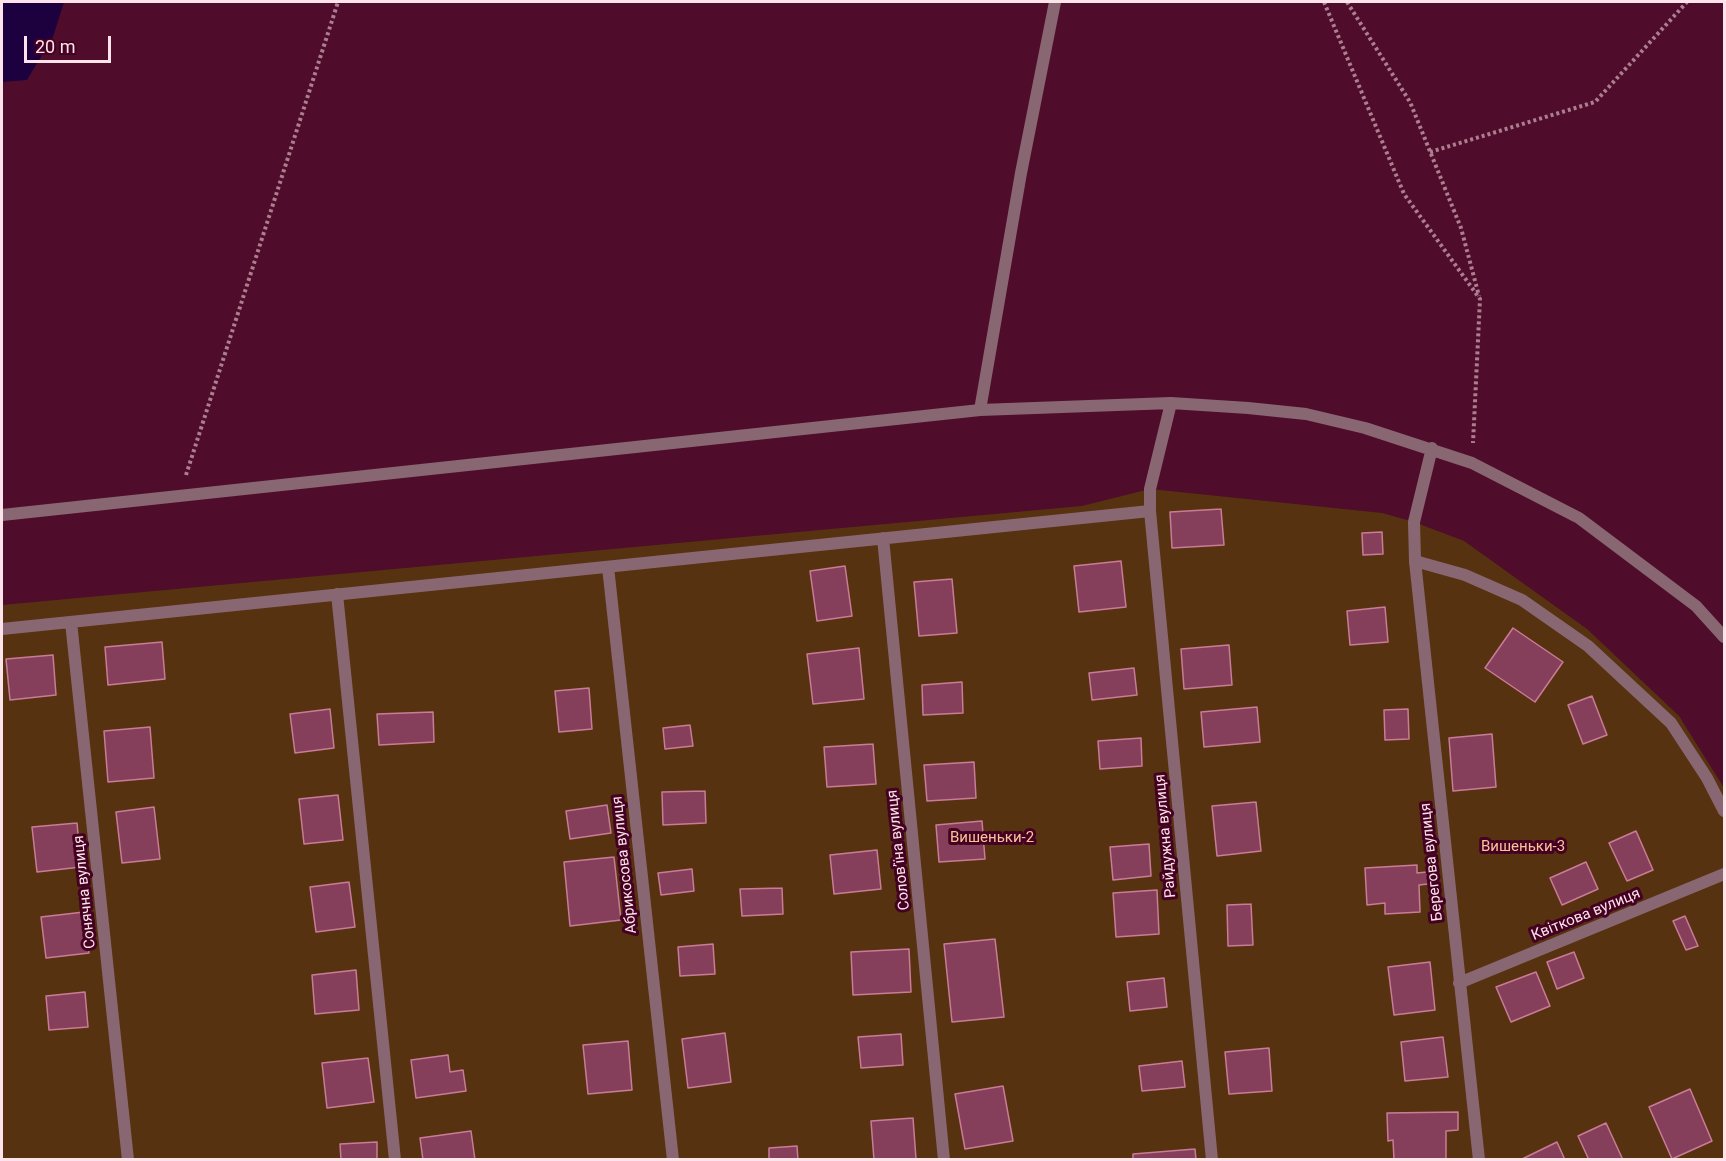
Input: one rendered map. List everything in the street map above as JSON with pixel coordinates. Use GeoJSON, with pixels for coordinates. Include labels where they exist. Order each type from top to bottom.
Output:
{"type":"FeatureCollection","features":[{"type":"Feature","properties":{"kind":"street"},"geometry":{"type":"LineString","coordinates":[[980,410],[1021,173],[1055,2]]}},
{"type":"Feature","properties":{"kind":"street"},"geometry":{"type":"LineString","coordinates":[[2,515],[980,410],[1171,403],[1306,414],[1432,448],[1472,463],[1579,518],[1696,606],[1725,638]]}},
{"type":"Feature","properties":{"kind":"street","name":"Райдужна вулиця"},"geometry":{"type":"LineString","coordinates":[[1171,403],[1150,489],[1150,511],[1212,1160]]}},
{"type":"Feature","properties":{"kind":"street","name":"Берегова вулиця"},"geometry":{"type":"LineString","coordinates":[[1432,448],[1414,522],[1415,561],[1479,1160]]}},
{"type":"Feature","properties":{"kind":"street"},"geometry":{"type":"LineString","coordinates":[[2,629],[1150,511]]}},
{"type":"Feature","properties":{"kind":"street","name":"Соловʼїна вулиця"},"geometry":{"type":"LineString","coordinates":[[883,538],[944,1160]]}},
{"type":"Feature","properties":{"kind":"street"},"geometry":{"type":"LineString","coordinates":[[1415,561],[1466,575],[1522,600],[1588,646],[1671,723],[1707,778],[1725,811]]}},
{"type":"Feature","properties":{"kind":"street","name":"Абрикосова вулиця"},"geometry":{"type":"LineString","coordinates":[[608,567],[673,1160]]}},
{"type":"Feature","properties":{"kind":"street"},"geometry":{"type":"LineString","coordinates":[[338,594],[395,1160]]}},
{"type":"Feature","properties":{"kind":"street","name":"Сонячна вулиця"},"geometry":{"type":"LineString","coordinates":[[71,622],[128,1160]]}},
{"type":"Feature","properties":{"kind":"street","name":"Квіткова вулиця"},"geometry":{"type":"LineString","coordinates":[[1459,983],[1725,874]]}},
{"type":"Feature","properties":{"kind":"path"},"geometry":{"type":"LineString","coordinates":[[179,496],[338,2]]}},
{"type":"Feature","properties":{"kind":"path"},"geometry":{"type":"LineString","coordinates":[[1324,2],[1404,194],[1480,299]]}},
{"type":"Feature","properties":{"kind":"path"},"geometry":{"type":"LineString","coordinates":[[1347,2],[1410,102],[1461,228],[1480,299],[1472,463]]}},
{"type":"Feature","properties":{"kind":"path"},"geometry":{"type":"LineString","coordinates":[[1431,152],[1595,102],[1687,2]]}},
{"type":"Feature","properties":{"kind":"green space","name":"Вишеньки-2"},"geometry":{"type":"Polygon","coordinates":[[[1150,489],[1382,513],[1414,522],[1464,541],[1587,629],[1679,716],[1724,788],[1724,1159],[2,1160],[2,605],[1082,506],[1150,489]]]}},
{"type":"Feature","properties":{"kind":"shaded area"},"geometry":{"type":"Polygon","coordinates":[[[2,2],[64,2],[53,37],[27,80],[2,82],[2,2]]]}},
{"type":"Feature","properties":{"kind":"building"},"geometry":{"type":"Polygon","coordinates":[[[1221,509],[1224,545],[1172,548],[1170,512],[1221,509]]]}},
{"type":"Feature","properties":{"kind":"building"},"geometry":{"type":"Polygon","coordinates":[[[1382,532],[1383,554],[1363,555],[1362,533],[1382,532]]]}},
{"type":"Feature","properties":{"kind":"building"},"geometry":{"type":"Polygon","coordinates":[[[1121,561],[1126,607],[1079,612],[1074,566],[1121,561]]]}},
{"type":"Feature","properties":{"kind":"building"},"geometry":{"type":"Polygon","coordinates":[[[845,566],[852,616],[817,621],[810,571],[845,566]]]}},
{"type":"Feature","properties":{"kind":"building"},"geometry":{"type":"Polygon","coordinates":[[[952,579],[957,633],[919,636],[914,582],[952,579]]]}},
{"type":"Feature","properties":{"kind":"building"},"geometry":{"type":"Polygon","coordinates":[[[1385,607],[1388,642],[1350,645],[1347,611],[1385,607]]]}},
{"type":"Feature","properties":{"kind":"building"},"geometry":{"type":"Polygon","coordinates":[[[1513,628],[1563,662],[1535,702],[1485,668],[1513,628]]]}},
{"type":"Feature","properties":{"kind":"building"},"geometry":{"type":"Polygon","coordinates":[[[162,642],[165,679],[108,685],[105,647],[162,642]]]}},
{"type":"Feature","properties":{"kind":"building"},"geometry":{"type":"Polygon","coordinates":[[[1229,645],[1232,685],[1184,689],[1181,649],[1229,645]]]}},
{"type":"Feature","properties":{"kind":"building"},"geometry":{"type":"Polygon","coordinates":[[[859,648],[864,699],[813,704],[807,654],[859,648]]]}},
{"type":"Feature","properties":{"kind":"building"},"geometry":{"type":"Polygon","coordinates":[[[53,655],[56,695],[10,700],[6,659],[53,655]]]}},
{"type":"Feature","properties":{"kind":"building"},"geometry":{"type":"Polygon","coordinates":[[[1134,668],[1137,695],[1092,700],[1089,673],[1134,668]]]}},
{"type":"Feature","properties":{"kind":"building"},"geometry":{"type":"Polygon","coordinates":[[[962,682],[963,713],[923,715],[922,685],[962,682]]]}},
{"type":"Feature","properties":{"kind":"building"},"geometry":{"type":"Polygon","coordinates":[[[589,688],[592,729],[559,732],[555,691],[589,688]]]}},
{"type":"Feature","properties":{"kind":"building"},"geometry":{"type":"Polygon","coordinates":[[[1592,696],[1607,735],[1583,744],[1568,705],[1592,696]]]}},
{"type":"Feature","properties":{"kind":"building"},"geometry":{"type":"Polygon","coordinates":[[[1257,707],[1260,742],[1204,747],[1201,712],[1257,707]]]}},
{"type":"Feature","properties":{"kind":"building"},"geometry":{"type":"Polygon","coordinates":[[[330,709],[334,748],[295,753],[290,714],[330,709]]]}},
{"type":"Feature","properties":{"kind":"building"},"geometry":{"type":"Polygon","coordinates":[[[1408,709],[1409,739],[1385,740],[1384,710],[1408,709]]]}},
{"type":"Feature","properties":{"kind":"building"},"geometry":{"type":"Polygon","coordinates":[[[433,712],[434,742],[379,745],[377,714],[433,712]]]}},
{"type":"Feature","properties":{"kind":"building"},"geometry":{"type":"Polygon","coordinates":[[[690,725],[693,746],[665,749],[663,728],[690,725]]]}},
{"type":"Feature","properties":{"kind":"building"},"geometry":{"type":"Polygon","coordinates":[[[150,727],[154,778],[108,782],[104,731],[150,727]]]}},
{"type":"Feature","properties":{"kind":"building"},"geometry":{"type":"Polygon","coordinates":[[[1492,734],[1496,787],[1453,791],[1449,738],[1492,734]]]}},
{"type":"Feature","properties":{"kind":"building"},"geometry":{"type":"Polygon","coordinates":[[[1141,738],[1142,766],[1100,769],[1098,741],[1141,738]]]}},
{"type":"Feature","properties":{"kind":"building"},"geometry":{"type":"Polygon","coordinates":[[[873,744],[876,784],[827,787],[824,747],[873,744]]]}},
{"type":"Feature","properties":{"kind":"building"},"geometry":{"type":"Polygon","coordinates":[[[974,762],[976,798],[927,801],[924,765],[974,762]]]}},
{"type":"Feature","properties":{"kind":"building"},"geometry":{"type":"Polygon","coordinates":[[[705,791],[706,823],[663,825],[662,792],[705,791]]]}},
{"type":"Feature","properties":{"kind":"building"},"geometry":{"type":"Polygon","coordinates":[[[338,795],[343,840],[304,844],[299,799],[338,795]]]}},
{"type":"Feature","properties":{"kind":"building"},"geometry":{"type":"Polygon","coordinates":[[[1256,802],[1261,851],[1217,856],[1212,806],[1256,802]]]}},
{"type":"Feature","properties":{"kind":"building"},"geometry":{"type":"Polygon","coordinates":[[[607,805],[611,833],[570,839],[566,811],[607,805]]]}},
{"type":"Feature","properties":{"kind":"building"},"geometry":{"type":"Polygon","coordinates":[[[154,807],[160,859],[122,863],[116,812],[154,807]]]}},
{"type":"Feature","properties":{"kind":"building"},"geometry":{"type":"Polygon","coordinates":[[[982,821],[985,859],[939,862],[936,825],[982,821]]]}},
{"type":"Feature","properties":{"kind":"building"},"geometry":{"type":"Polygon","coordinates":[[[77,823],[81,867],[37,872],[32,827],[77,823]]]}},
{"type":"Feature","properties":{"kind":"building"},"geometry":{"type":"Polygon","coordinates":[[[1636,831],[1653,870],[1627,881],[1609,843],[1636,831]]]}},
{"type":"Feature","properties":{"kind":"building"},"geometry":{"type":"Polygon","coordinates":[[[1149,844],[1151,876],[1113,880],[1110,847],[1149,844]]]}},
{"type":"Feature","properties":{"kind":"building"},"geometry":{"type":"Polygon","coordinates":[[[877,850],[881,889],[834,894],[830,855],[877,850]]]}},
{"type":"Feature","properties":{"kind":"building"},"geometry":{"type":"Polygon","coordinates":[[[614,857],[621,920],[570,926],[564,862],[614,857]]]}},
{"type":"Feature","properties":{"kind":"building"},"geometry":{"type":"Polygon","coordinates":[[[1586,862],[1598,889],[1562,905],[1550,878],[1586,862]]]}},
{"type":"Feature","properties":{"kind":"building"},"geometry":{"type":"Polygon","coordinates":[[[1417,865],[1417,873],[1427,872],[1428,884],[1419,885],[1420,912],[1385,914],[1385,903],[1367,905],[1365,868],[1417,865]]]}},
{"type":"Feature","properties":{"kind":"building"},"geometry":{"type":"Polygon","coordinates":[[[692,869],[694,891],[661,895],[658,873],[692,869]]]}},
{"type":"Feature","properties":{"kind":"building"},"geometry":{"type":"Polygon","coordinates":[[[349,882],[355,927],[316,932],[310,887],[349,882]]]}},
{"type":"Feature","properties":{"kind":"building"},"geometry":{"type":"Polygon","coordinates":[[[782,888],[783,914],[742,916],[740,889],[782,888]]]}},
{"type":"Feature","properties":{"kind":"building"},"geometry":{"type":"Polygon","coordinates":[[[1157,890],[1159,934],[1116,937],[1113,893],[1157,890]]]}},
{"type":"Feature","properties":{"kind":"building"},"geometry":{"type":"Polygon","coordinates":[[[1251,904],[1253,945],[1228,946],[1227,905],[1251,904]]]}},
{"type":"Feature","properties":{"kind":"building"},"geometry":{"type":"Polygon","coordinates":[[[84,912],[89,953],[46,958],[41,917],[84,912]]]}},
{"type":"Feature","properties":{"kind":"building"},"geometry":{"type":"Polygon","coordinates":[[[1685,916],[1698,946],[1686,950],[1673,921],[1685,916]]]}},
{"type":"Feature","properties":{"kind":"building"},"geometry":{"type":"Polygon","coordinates":[[[995,939],[1004,1017],[952,1022],[944,944],[995,939]]]}},
{"type":"Feature","properties":{"kind":"building"},"geometry":{"type":"Polygon","coordinates":[[[713,944],[715,974],[680,976],[678,947],[713,944]]]}},
{"type":"Feature","properties":{"kind":"building"},"geometry":{"type":"Polygon","coordinates":[[[909,949],[911,992],[853,995],[851,952],[909,949]]]}},
{"type":"Feature","properties":{"kind":"building"},"geometry":{"type":"Polygon","coordinates":[[[1574,952],[1584,978],[1557,989],[1547,962],[1574,952]]]}},
{"type":"Feature","properties":{"kind":"building"},"geometry":{"type":"Polygon","coordinates":[[[1430,962],[1435,1010],[1394,1015],[1388,967],[1430,962]]]}},
{"type":"Feature","properties":{"kind":"building"},"geometry":{"type":"Polygon","coordinates":[[[356,970],[359,1010],[315,1014],[312,975],[356,970]]]}},
{"type":"Feature","properties":{"kind":"building"},"geometry":{"type":"Polygon","coordinates":[[[1536,972],[1550,1006],[1511,1022],[1496,987],[1536,972]]]}},
{"type":"Feature","properties":{"kind":"building"},"geometry":{"type":"Polygon","coordinates":[[[1164,978],[1167,1007],[1130,1011],[1127,982],[1164,978]]]}},
{"type":"Feature","properties":{"kind":"building"},"geometry":{"type":"Polygon","coordinates":[[[85,992],[88,1027],[49,1030],[46,996],[85,992]]]}},
{"type":"Feature","properties":{"kind":"building"},"geometry":{"type":"Polygon","coordinates":[[[725,1033],[731,1082],[688,1088],[682,1039],[725,1033]]]}},
{"type":"Feature","properties":{"kind":"building"},"geometry":{"type":"Polygon","coordinates":[[[901,1034],[903,1065],[861,1068],[858,1037],[901,1034]]]}},
{"type":"Feature","properties":{"kind":"building"},"geometry":{"type":"Polygon","coordinates":[[[1443,1037],[1448,1077],[1405,1081],[1401,1042],[1443,1037]]]}},
{"type":"Feature","properties":{"kind":"building"},"geometry":{"type":"Polygon","coordinates":[[[628,1041],[632,1090],[588,1094],[583,1045],[628,1041]]]}},
{"type":"Feature","properties":{"kind":"building"},"geometry":{"type":"Polygon","coordinates":[[[1269,1048],[1272,1091],[1229,1094],[1225,1052],[1269,1048]]]}},
{"type":"Feature","properties":{"kind":"building"},"geometry":{"type":"Polygon","coordinates":[[[448,1055],[450,1072],[463,1070],[466,1091],[416,1098],[411,1060],[448,1055]]]}},
{"type":"Feature","properties":{"kind":"building"},"geometry":{"type":"Polygon","coordinates":[[[368,1058],[374,1102],[327,1108],[322,1063],[368,1058]]]}},
{"type":"Feature","properties":{"kind":"building"},"geometry":{"type":"Polygon","coordinates":[[[1182,1061],[1185,1087],[1142,1091],[1139,1066],[1182,1061]]]}},
{"type":"Feature","properties":{"kind":"building"},"geometry":{"type":"Polygon","coordinates":[[[1003,1086],[1013,1141],[965,1149],[955,1094],[1003,1086]]]}},
{"type":"Feature","properties":{"kind":"building"},"geometry":{"type":"Polygon","coordinates":[[[1690,1089],[1712,1141],[1672,1159],[1649,1107],[1690,1089]]]}},
{"type":"Feature","properties":{"kind":"building"},"geometry":{"type":"Polygon","coordinates":[[[1458,1112],[1458,1130],[1446,1131],[1446,1159],[1394,1160],[1393,1140],[1388,1141],[1387,1113],[1458,1112]]]}},
{"type":"Feature","properties":{"kind":"building"},"geometry":{"type":"Polygon","coordinates":[[[913,1118],[916,1159],[874,1160],[871,1121],[913,1118]]]}},
{"type":"Feature","properties":{"kind":"building"},"geometry":{"type":"Polygon","coordinates":[[[1606,1123],[1623,1160],[1589,1160],[1578,1136],[1606,1123]]]}},
{"type":"Feature","properties":{"kind":"building"},"geometry":{"type":"Polygon","coordinates":[[[471,1131],[475,1160],[423,1160],[420,1138],[471,1131]]]}},
{"type":"Feature","properties":{"kind":"building"},"geometry":{"type":"Polygon","coordinates":[[[377,1142],[377,1160],[341,1160],[340,1144],[377,1142]]]}},
{"type":"Feature","properties":{"kind":"building"},"geometry":{"type":"Polygon","coordinates":[[[1557,1142],[1565,1160],[1520,1160],[1557,1142]]]}},
{"type":"Feature","properties":{"kind":"building"},"geometry":{"type":"Polygon","coordinates":[[[797,1146],[798,1160],[769,1160],[769,1148],[797,1146]]]}},
{"type":"Feature","properties":{"kind":"building"},"geometry":{"type":"Polygon","coordinates":[[[1195,1149],[1196,1160],[1133,1160],[1133,1154],[1195,1149]]]}},
{"type":"Feature","properties":{"kind":"park label","name":"Вишеньки-3"},"geometry":{"type":"Point","coordinates":[1523,847]}}]}
